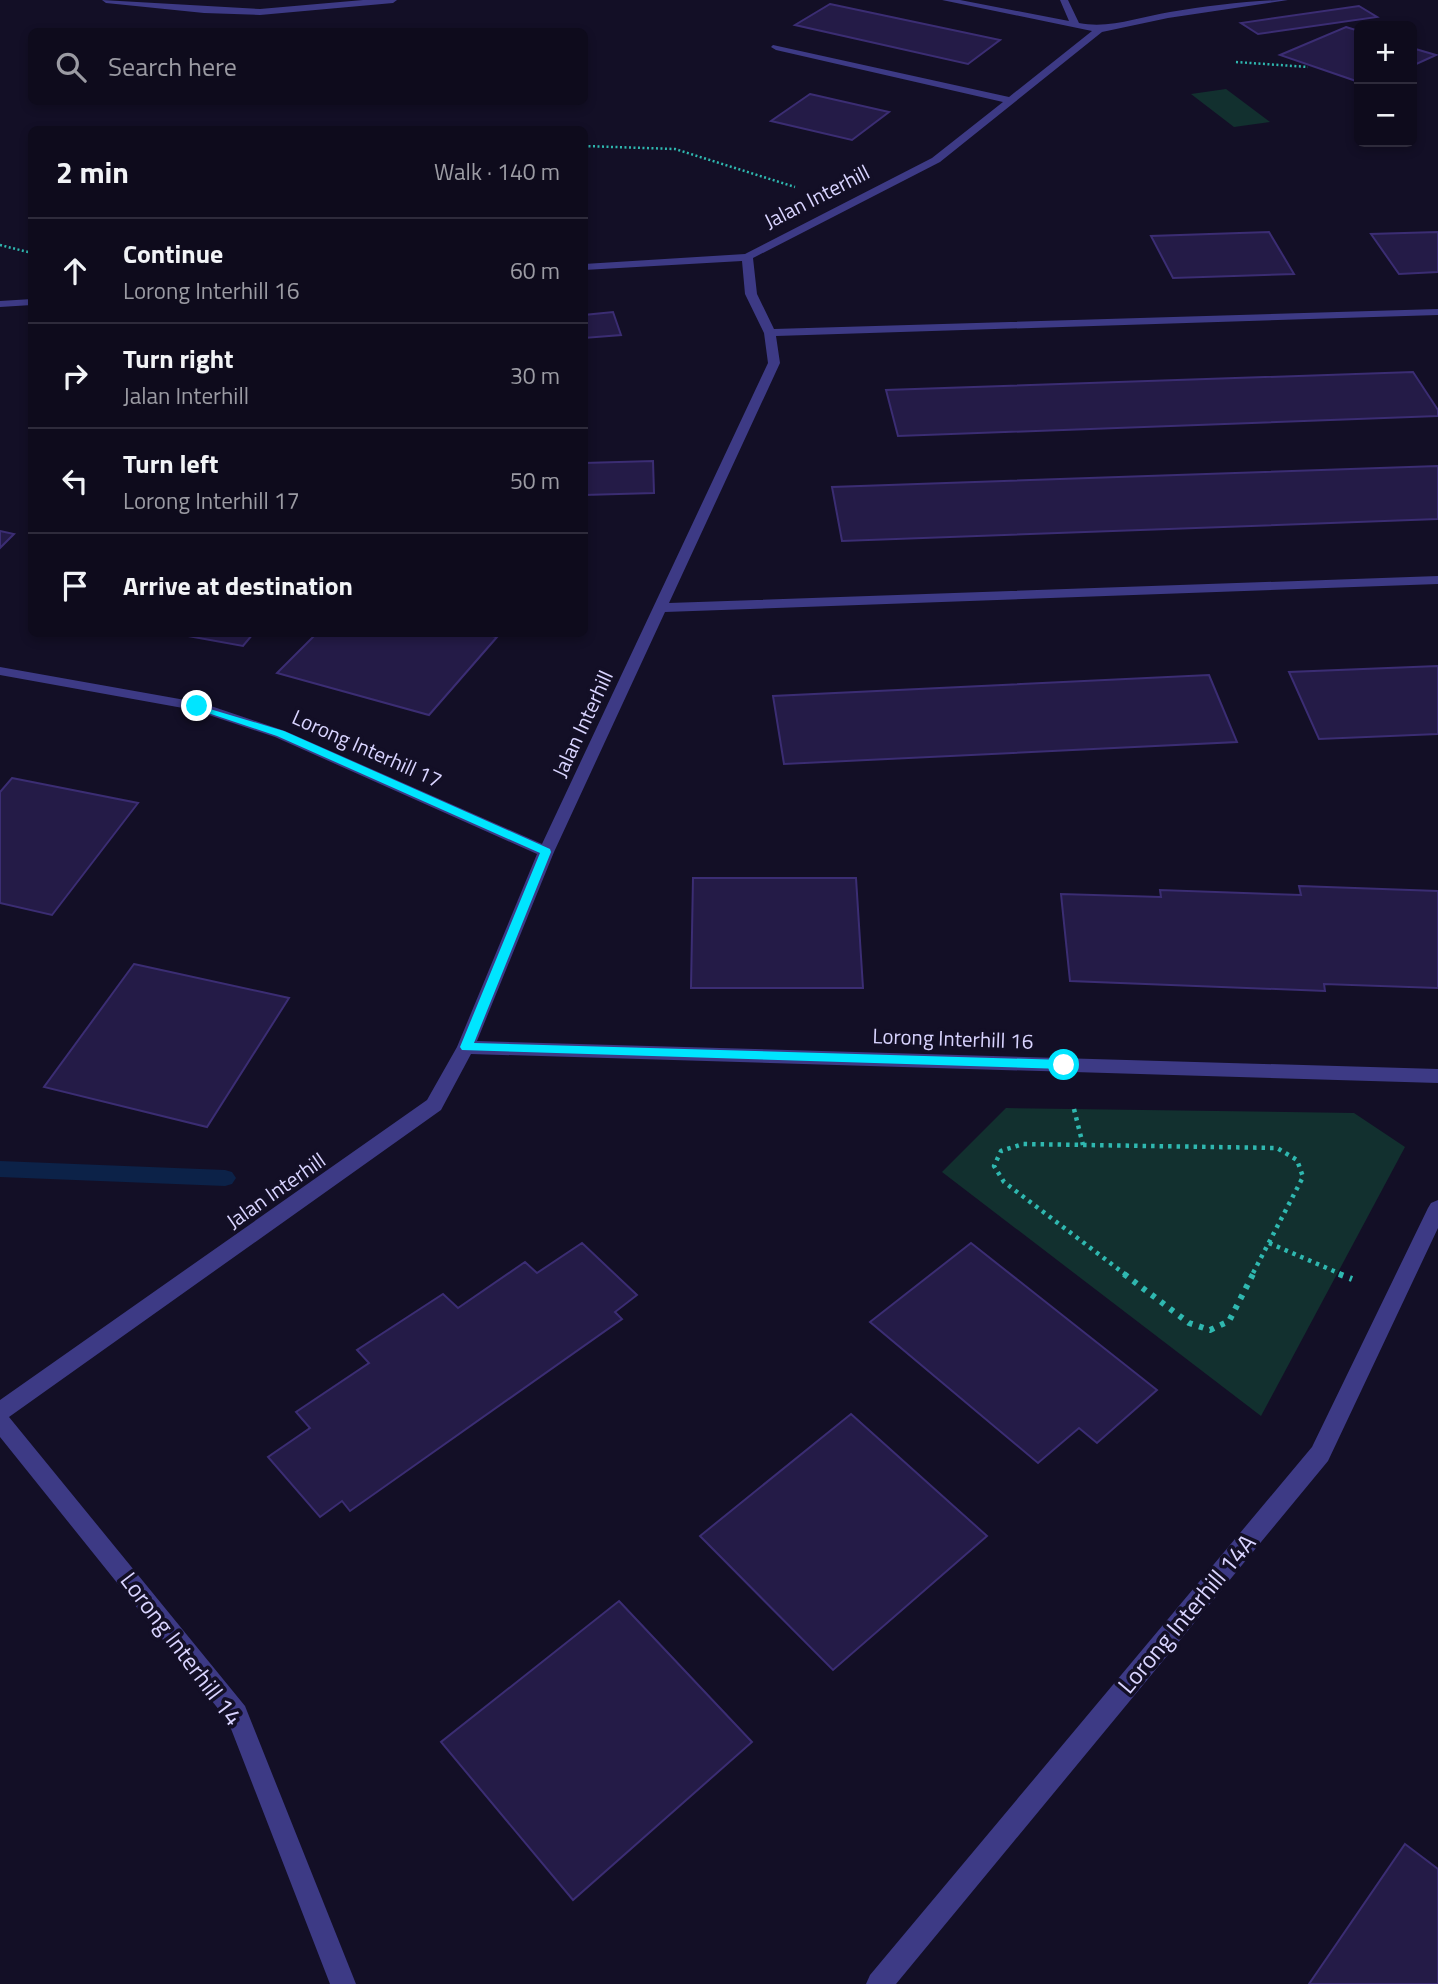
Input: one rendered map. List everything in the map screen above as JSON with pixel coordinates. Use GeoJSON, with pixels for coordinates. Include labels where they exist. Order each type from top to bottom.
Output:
{"type":"FeatureCollection","features":[{"type":"Feature","properties":{"kind":"street"},"geometry":{"type":"LineString","coordinates":[[106,0],[204,10],[260,12],[393,0]]}},
{"type":"Feature","properties":{"kind":"street"},"geometry":{"type":"LineString","coordinates":[[946,0],[1099,30],[1168,15],[1284,0]]}},
{"type":"Feature","properties":{"kind":"street"},"geometry":{"type":"LineString","coordinates":[[1064,0],[1076,26]]}},
{"type":"Feature","properties":{"kind":"street","name":"Jalan Interhill"},"geometry":{"type":"LineString","coordinates":[[0,1412],[434,1105],[466,1047],[546,852],[774,363],[770,332],[751,294],[747,257],[936,160],[1099,30]]}},
{"type":"Feature","properties":{"kind":"street"},"geometry":{"type":"LineString","coordinates":[[776,47],[1009,100]]}},
{"type":"Feature","properties":{"kind":"street"},"geometry":{"type":"LineString","coordinates":[[588,267],[747,257]]}},
{"type":"Feature","properties":{"kind":"street"},"geometry":{"type":"LineString","coordinates":[[0,304],[28,302]]}},
{"type":"Feature","properties":{"kind":"street"},"geometry":{"type":"LineString","coordinates":[[770,332],[1438,312]]}},
{"type":"Feature","properties":{"kind":"street"},"geometry":{"type":"LineString","coordinates":[[660,608],[1438,580]]}},
{"type":"Feature","properties":{"kind":"street","name":"Lorong Interhill 17"},"geometry":{"type":"LineString","coordinates":[[0,671],[197,706],[280,734],[546,852]]}},
{"type":"Feature","properties":{"kind":"street","name":"Lorong Interhill 16"},"geometry":{"type":"LineString","coordinates":[[466,1047],[1438,1076]]}},
{"type":"Feature","properties":{"kind":"street","name":"Lorong Interhill 14A"},"geometry":{"type":"LineString","coordinates":[[879,1984],[1320,1454],[1438,1208]]}},
{"type":"Feature","properties":{"kind":"street","name":"Lorong Interhill 14"},"geometry":{"type":"LineString","coordinates":[[0,1421],[237,1714],[343,1984]]}},
{"type":"Feature","properties":{"kind":"path"},"geometry":{"type":"LineString","coordinates":[[1236,62],[1308,67]]}},
{"type":"Feature","properties":{"kind":"path"},"geometry":{"type":"LineString","coordinates":[[588,146],[675,149],[848,204]]}},
{"type":"Feature","properties":{"kind":"path"},"geometry":{"type":"LineString","coordinates":[[0,245],[28,252]]}},
{"type":"Feature","properties":{"kind":"path"},"geometry":{"type":"LineString","coordinates":[[1023,1144],[1277,1148],[1297,1160],[1303,1177],[1269,1243],[1229,1321],[1220,1329],[1205,1331],[1189,1323],[1004,1182],[994,1166],[1001,1151],[1023,1144]]}},
{"type":"Feature","properties":{"kind":"path"},"geometry":{"type":"LineString","coordinates":[[1269,1243],[1395,1298]]}},
{"type":"Feature","properties":{"kind":"green space"},"geometry":{"type":"Polygon","coordinates":[[[1226,89],[1270,122],[1234,127],[1191,94],[1226,89]]]}},
{"type":"Feature","properties":{"kind":"green space"},"geometry":{"type":"Polygon","coordinates":[[[1006,1108],[1354,1113],[1405,1147],[1261,1416],[942,1172],[1006,1108]]]}},
{"type":"Feature","properties":{"kind":"building"},"geometry":{"type":"Polygon","coordinates":[[[830,4],[1000,40],[968,64],[795,25],[830,4]]]}},
{"type":"Feature","properties":{"kind":"building"},"geometry":{"type":"Polygon","coordinates":[[[1359,6],[1377,17],[1258,34],[1241,23],[1359,6]]]}},
{"type":"Feature","properties":{"kind":"building"},"geometry":{"type":"Polygon","coordinates":[[[1346,27],[1354,29],[1354,80],[1280,55],[1346,27]]]}},
{"type":"Feature","properties":{"kind":"building"},"geometry":{"type":"Polygon","coordinates":[[[1417,49],[1436,55],[1417,64],[1417,49]]]}},
{"type":"Feature","properties":{"kind":"building"},"geometry":{"type":"Polygon","coordinates":[[[810,94],[889,112],[852,140],[771,121],[810,94]]]}},
{"type":"Feature","properties":{"kind":"building"},"geometry":{"type":"Polygon","coordinates":[[[1269,232],[1294,274],[1173,278],[1151,236],[1269,232]]]}},
{"type":"Feature","properties":{"kind":"building"},"geometry":{"type":"Polygon","coordinates":[[[1438,232],[1438,272],[1399,274],[1371,234],[1438,232]]]}},
{"type":"Feature","properties":{"kind":"building"},"geometry":{"type":"Polygon","coordinates":[[[613,312],[621,335],[588,338],[588,315],[613,312]]]}},
{"type":"Feature","properties":{"kind":"building"},"geometry":{"type":"Polygon","coordinates":[[[1413,372],[1438,410],[1438,416],[898,436],[886,390],[1413,372]]]}},
{"type":"Feature","properties":{"kind":"building"},"geometry":{"type":"Polygon","coordinates":[[[653,461],[654,493],[588,495],[588,463],[653,461]]]}},
{"type":"Feature","properties":{"kind":"building"},"geometry":{"type":"Polygon","coordinates":[[[1438,466],[1438,519],[842,541],[832,487],[1438,466]]]}},
{"type":"Feature","properties":{"kind":"building"},"geometry":{"type":"Polygon","coordinates":[[[0,531],[14,534],[0,548],[0,531]]]}},
{"type":"Feature","properties":{"kind":"building"},"geometry":{"type":"Polygon","coordinates":[[[194,637],[250,637],[243,646],[194,637]]]}},
{"type":"Feature","properties":{"kind":"building"},"geometry":{"type":"Polygon","coordinates":[[[313,637],[497,637],[429,715],[277,673],[313,637]]]}},
{"type":"Feature","properties":{"kind":"building"},"geometry":{"type":"Polygon","coordinates":[[[1438,666],[1438,734],[1319,739],[1289,672],[1438,666]]]}},
{"type":"Feature","properties":{"kind":"building"},"geometry":{"type":"Polygon","coordinates":[[[1209,675],[1237,742],[784,764],[773,696],[1209,675]]]}},
{"type":"Feature","properties":{"kind":"building"},"geometry":{"type":"Polygon","coordinates":[[[12,778],[138,803],[52,915],[0,903],[0,792],[12,778]]]}},
{"type":"Feature","properties":{"kind":"building"},"geometry":{"type":"Polygon","coordinates":[[[693,878],[856,878],[863,988],[691,988],[693,878]]]}},
{"type":"Feature","properties":{"kind":"building"},"geometry":{"type":"Polygon","coordinates":[[[1299,886],[1438,891],[1438,988],[1324,984],[1325,991],[1070,981],[1061,894],[1161,897],[1160,890],[1301,895],[1299,886]]]}},
{"type":"Feature","properties":{"kind":"building"},"geometry":{"type":"Polygon","coordinates":[[[134,964],[289,998],[207,1127],[44,1087],[134,964]]]}},
{"type":"Feature","properties":{"kind":"building"},"geometry":{"type":"Polygon","coordinates":[[[582,1243],[637,1295],[615,1312],[622,1319],[350,1511],[342,1501],[320,1517],[268,1457],[310,1428],[296,1412],[369,1363],[357,1350],[443,1294],[458,1308],[525,1262],[537,1273],[582,1243]]]}},
{"type":"Feature","properties":{"kind":"building"},"geometry":{"type":"Polygon","coordinates":[[[971,1243],[1157,1390],[1097,1443],[1079,1428],[1038,1463],[870,1322],[971,1243]]]}},
{"type":"Feature","properties":{"kind":"building"},"geometry":{"type":"Polygon","coordinates":[[[851,1414],[987,1536],[833,1670],[700,1536],[851,1414]]]}},
{"type":"Feature","properties":{"kind":"building"},"geometry":{"type":"Polygon","coordinates":[[[619,1601],[752,1742],[573,1900],[441,1742],[619,1601]]]}},
{"type":"Feature","properties":{"kind":"building"},"geometry":{"type":"Polygon","coordinates":[[[1405,1844],[1438,1869],[1438,1984],[1309,1984],[1405,1844]]]}},
{"type":"Feature","properties":{"kind":"waterway"},"geometry":{"type":"LineString","coordinates":[[0,1169],[225,1178]]}},
{"type":"Feature","properties":{"kind":"route"},"geometry":{"type":"LineString","coordinates":[[197,706],[280,734],[546,852],[466,1047],[1064,1065]]}}]}
